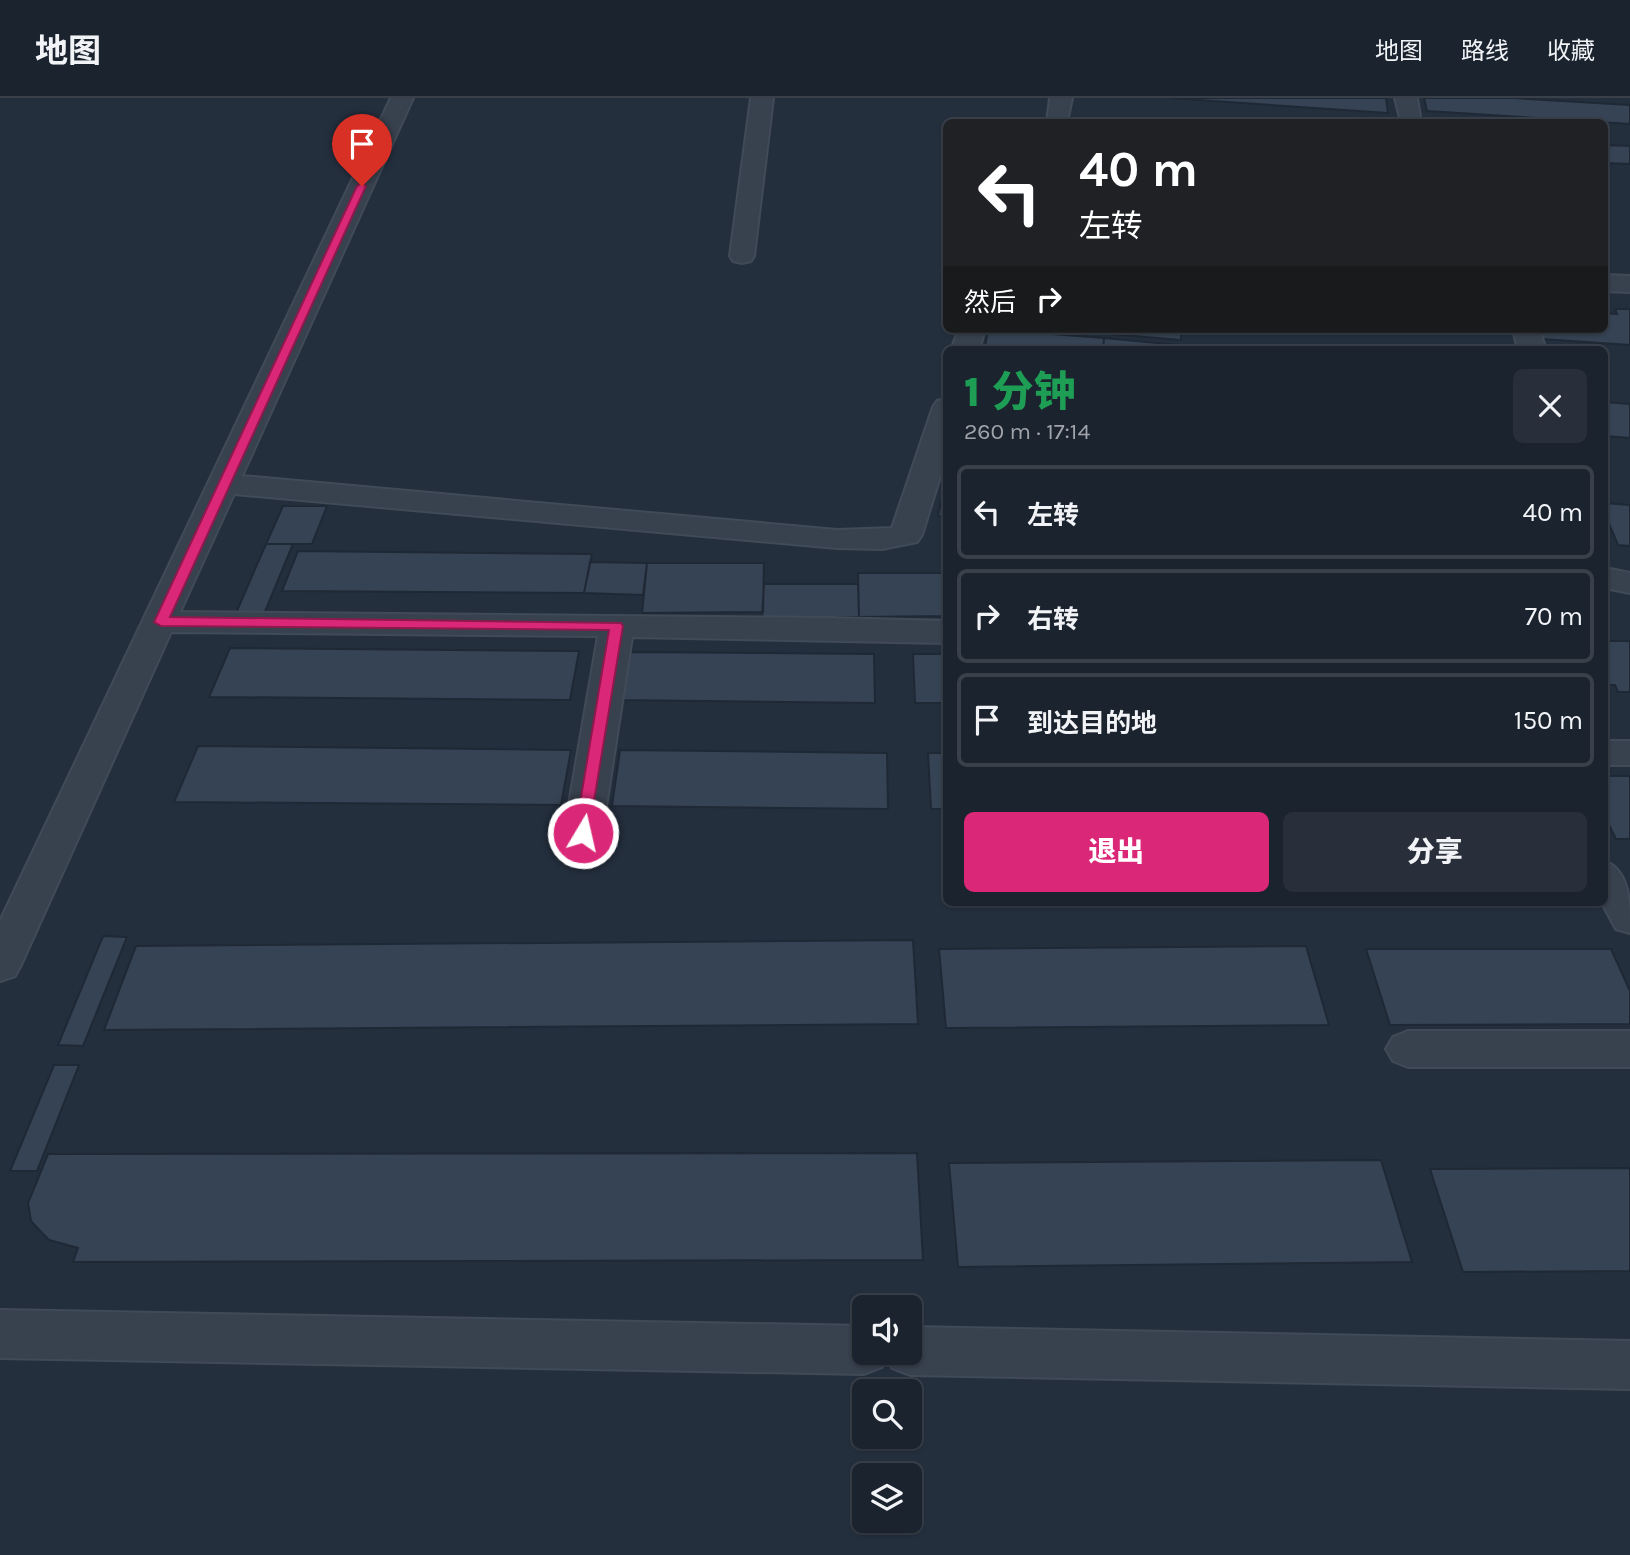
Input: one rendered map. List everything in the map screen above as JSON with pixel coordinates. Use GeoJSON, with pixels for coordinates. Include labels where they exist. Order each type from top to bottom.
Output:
{"type":"FeatureCollection","features":[{"type":"Feature","properties":{"kind":"street"},"geometry":{"type":"LineString","coordinates":[[0,965],[402,98]]}},
{"type":"Feature","properties":{"kind":"street"},"geometry":{"type":"LineString","coordinates":[[741,256],[762,98]]}},
{"type":"Feature","properties":{"kind":"street"},"geometry":{"type":"LineString","coordinates":[[1058,119],[1062,98]]}},
{"type":"Feature","properties":{"kind":"street"},"geometry":{"type":"LineString","coordinates":[[1406,98],[1410,119]]}},
{"type":"Feature","properties":{"kind":"street"},"geometry":{"type":"LineString","coordinates":[[1608,283],[1630,284]]}},
{"type":"Feature","properties":{"kind":"street"},"geometry":{"type":"LineString","coordinates":[[224,484],[837,539],[883,540],[906,535],[943,419]]}},
{"type":"Feature","properties":{"kind":"street"},"geometry":{"type":"LineString","coordinates":[[1608,579],[1630,583]]}},
{"type":"Feature","properties":{"kind":"street"},"geometry":{"type":"LineString","coordinates":[[161,622],[943,632]]}},
{"type":"Feature","properties":{"kind":"street"},"geometry":{"type":"LineString","coordinates":[[583,833],[617,626]]}},
{"type":"Feature","properties":{"kind":"street"},"geometry":{"type":"LineString","coordinates":[[1608,753],[1630,753]]}},
{"type":"Feature","properties":{"kind":"street"},"geometry":{"type":"LineString","coordinates":[[1608,879],[1630,918]]}},
{"type":"Feature","properties":{"kind":"street"},"geometry":{"type":"LineString","coordinates":[[1408,1049],[1630,1049]]}},
{"type":"Feature","properties":{"kind":"street"},"geometry":{"type":"LineString","coordinates":[[0,1334],[852,1350]]}},
{"type":"Feature","properties":{"kind":"street"},"geometry":{"type":"LineString","coordinates":[[922,1351],[1630,1365]]}},
{"type":"Feature","properties":{"kind":"building"},"geometry":{"type":"Polygon","coordinates":[[[1170,98],[1386,98],[1388,113],[1170,98]]]}},
{"type":"Feature","properties":{"kind":"building"},"geometry":{"type":"Polygon","coordinates":[[[1424,98],[1513,98],[1630,105],[1630,124],[1608,123],[1608,119],[1552,119],[1427,111],[1424,98]]]}},
{"type":"Feature","properties":{"kind":"building"},"geometry":{"type":"Polygon","coordinates":[[[1608,145],[1630,146],[1630,164],[1608,163],[1608,145]]]}},
{"type":"Feature","properties":{"kind":"building"},"geometry":{"type":"Polygon","coordinates":[[[1615,309],[1630,309],[1630,345],[1543,339],[1541,333],[1608,333],[1608,313],[1617,314],[1615,309]]]}},
{"type":"Feature","properties":{"kind":"building"},"geometry":{"type":"Polygon","coordinates":[[[987,333],[1040,333],[1104,338],[1103,346],[985,346],[987,333]]]}},
{"type":"Feature","properties":{"kind":"building"},"geometry":{"type":"Polygon","coordinates":[[[1099,333],[1181,333],[1181,340],[1099,333]]]}},
{"type":"Feature","properties":{"kind":"building"},"geometry":{"type":"Polygon","coordinates":[[[1104,338],[1178,345],[1178,346],[1103,346],[1104,338]]]}},
{"type":"Feature","properties":{"kind":"building"},"geometry":{"type":"Polygon","coordinates":[[[1608,402],[1630,404],[1630,438],[1608,436],[1608,402]]]}},
{"type":"Feature","properties":{"kind":"building"},"geometry":{"type":"Polygon","coordinates":[[[943,493],[943,517],[938,516],[943,493]]]}},
{"type":"Feature","properties":{"kind":"building"},"geometry":{"type":"Polygon","coordinates":[[[1608,503],[1630,505],[1630,546],[1618,545],[1608,521],[1608,503]]]}},
{"type":"Feature","properties":{"kind":"building"},"geometry":{"type":"Polygon","coordinates":[[[283,506],[327,506],[312,544],[266,544],[283,506]]]}},
{"type":"Feature","properties":{"kind":"building"},"geometry":{"type":"Polygon","coordinates":[[[266,544],[293,544],[264,614],[236,613],[266,544]]]}},
{"type":"Feature","properties":{"kind":"building"},"geometry":{"type":"Polygon","coordinates":[[[298,551],[592,554],[584,593],[282,591],[298,551]]]}},
{"type":"Feature","properties":{"kind":"building"},"geometry":{"type":"Polygon","coordinates":[[[590,562],[647,563],[643,595],[584,593],[590,562]]]}},
{"type":"Feature","properties":{"kind":"building"},"geometry":{"type":"Polygon","coordinates":[[[647,563],[764,563],[763,612],[642,613],[647,563]]]}},
{"type":"Feature","properties":{"kind":"building"},"geometry":{"type":"Polygon","coordinates":[[[858,573],[943,573],[943,616],[859,617],[858,573]]]}},
{"type":"Feature","properties":{"kind":"building"},"geometry":{"type":"Polygon","coordinates":[[[764,584],[858,584],[859,617],[762,617],[764,584]]]}},
{"type":"Feature","properties":{"kind":"building"},"geometry":{"type":"Polygon","coordinates":[[[1608,641],[1630,641],[1630,692],[1618,692],[1615,685],[1608,685],[1608,641]]]}},
{"type":"Feature","properties":{"kind":"building"},"geometry":{"type":"Polygon","coordinates":[[[230,648],[579,651],[570,700],[209,697],[230,648]]]}},
{"type":"Feature","properties":{"kind":"building"},"geometry":{"type":"Polygon","coordinates":[[[624,652],[874,654],[875,703],[617,700],[624,652]]]}},
{"type":"Feature","properties":{"kind":"building"},"geometry":{"type":"Polygon","coordinates":[[[913,654],[943,654],[943,703],[915,703],[913,654]]]}},
{"type":"Feature","properties":{"kind":"building"},"geometry":{"type":"Polygon","coordinates":[[[198,746],[571,750],[561,805],[174,802],[198,746]]]}},
{"type":"Feature","properties":{"kind":"building"},"geometry":{"type":"Polygon","coordinates":[[[620,750],[887,753],[888,809],[612,806],[620,750]]]}},
{"type":"Feature","properties":{"kind":"building"},"geometry":{"type":"Polygon","coordinates":[[[928,753],[943,753],[943,809],[931,809],[928,753]]]}},
{"type":"Feature","properties":{"kind":"building"},"geometry":{"type":"Polygon","coordinates":[[[1608,776],[1630,776],[1630,839],[1616,839],[1608,823],[1608,776]]]}},
{"type":"Feature","properties":{"kind":"building"},"geometry":{"type":"Polygon","coordinates":[[[103,936],[127,937],[83,1046],[58,1045],[103,936]]]}},
{"type":"Feature","properties":{"kind":"building"},"geometry":{"type":"Polygon","coordinates":[[[913,940],[918,1024],[104,1030],[136,946],[913,940]]]}},
{"type":"Feature","properties":{"kind":"building"},"geometry":{"type":"Polygon","coordinates":[[[1306,946],[1329,1025],[946,1028],[939,949],[1306,946]]]}},
{"type":"Feature","properties":{"kind":"building"},"geometry":{"type":"Polygon","coordinates":[[[1366,949],[1611,949],[1630,991],[1630,1024],[1390,1025],[1366,949]]]}},
{"type":"Feature","properties":{"kind":"building"},"geometry":{"type":"Polygon","coordinates":[[[54,1065],[79,1065],[37,1171],[10,1171],[54,1065]]]}},
{"type":"Feature","properties":{"kind":"building"},"geometry":{"type":"Polygon","coordinates":[[[917,1153],[923,1260],[73,1262],[78,1248],[49,1240],[31,1221],[28,1203],[48,1154],[917,1153]]]}},
{"type":"Feature","properties":{"kind":"building"},"geometry":{"type":"Polygon","coordinates":[[[1381,1160],[1412,1262],[958,1267],[949,1163],[1381,1160]]]}},
{"type":"Feature","properties":{"kind":"building"},"geometry":{"type":"Polygon","coordinates":[[[1630,1168],[1630,1271],[1463,1272],[1430,1169],[1630,1168]]]}},
{"type":"Feature","properties":{"kind":"route"},"geometry":{"type":"LineString","coordinates":[[362,186],[161,622],[617,626],[583,833]]}}]}
